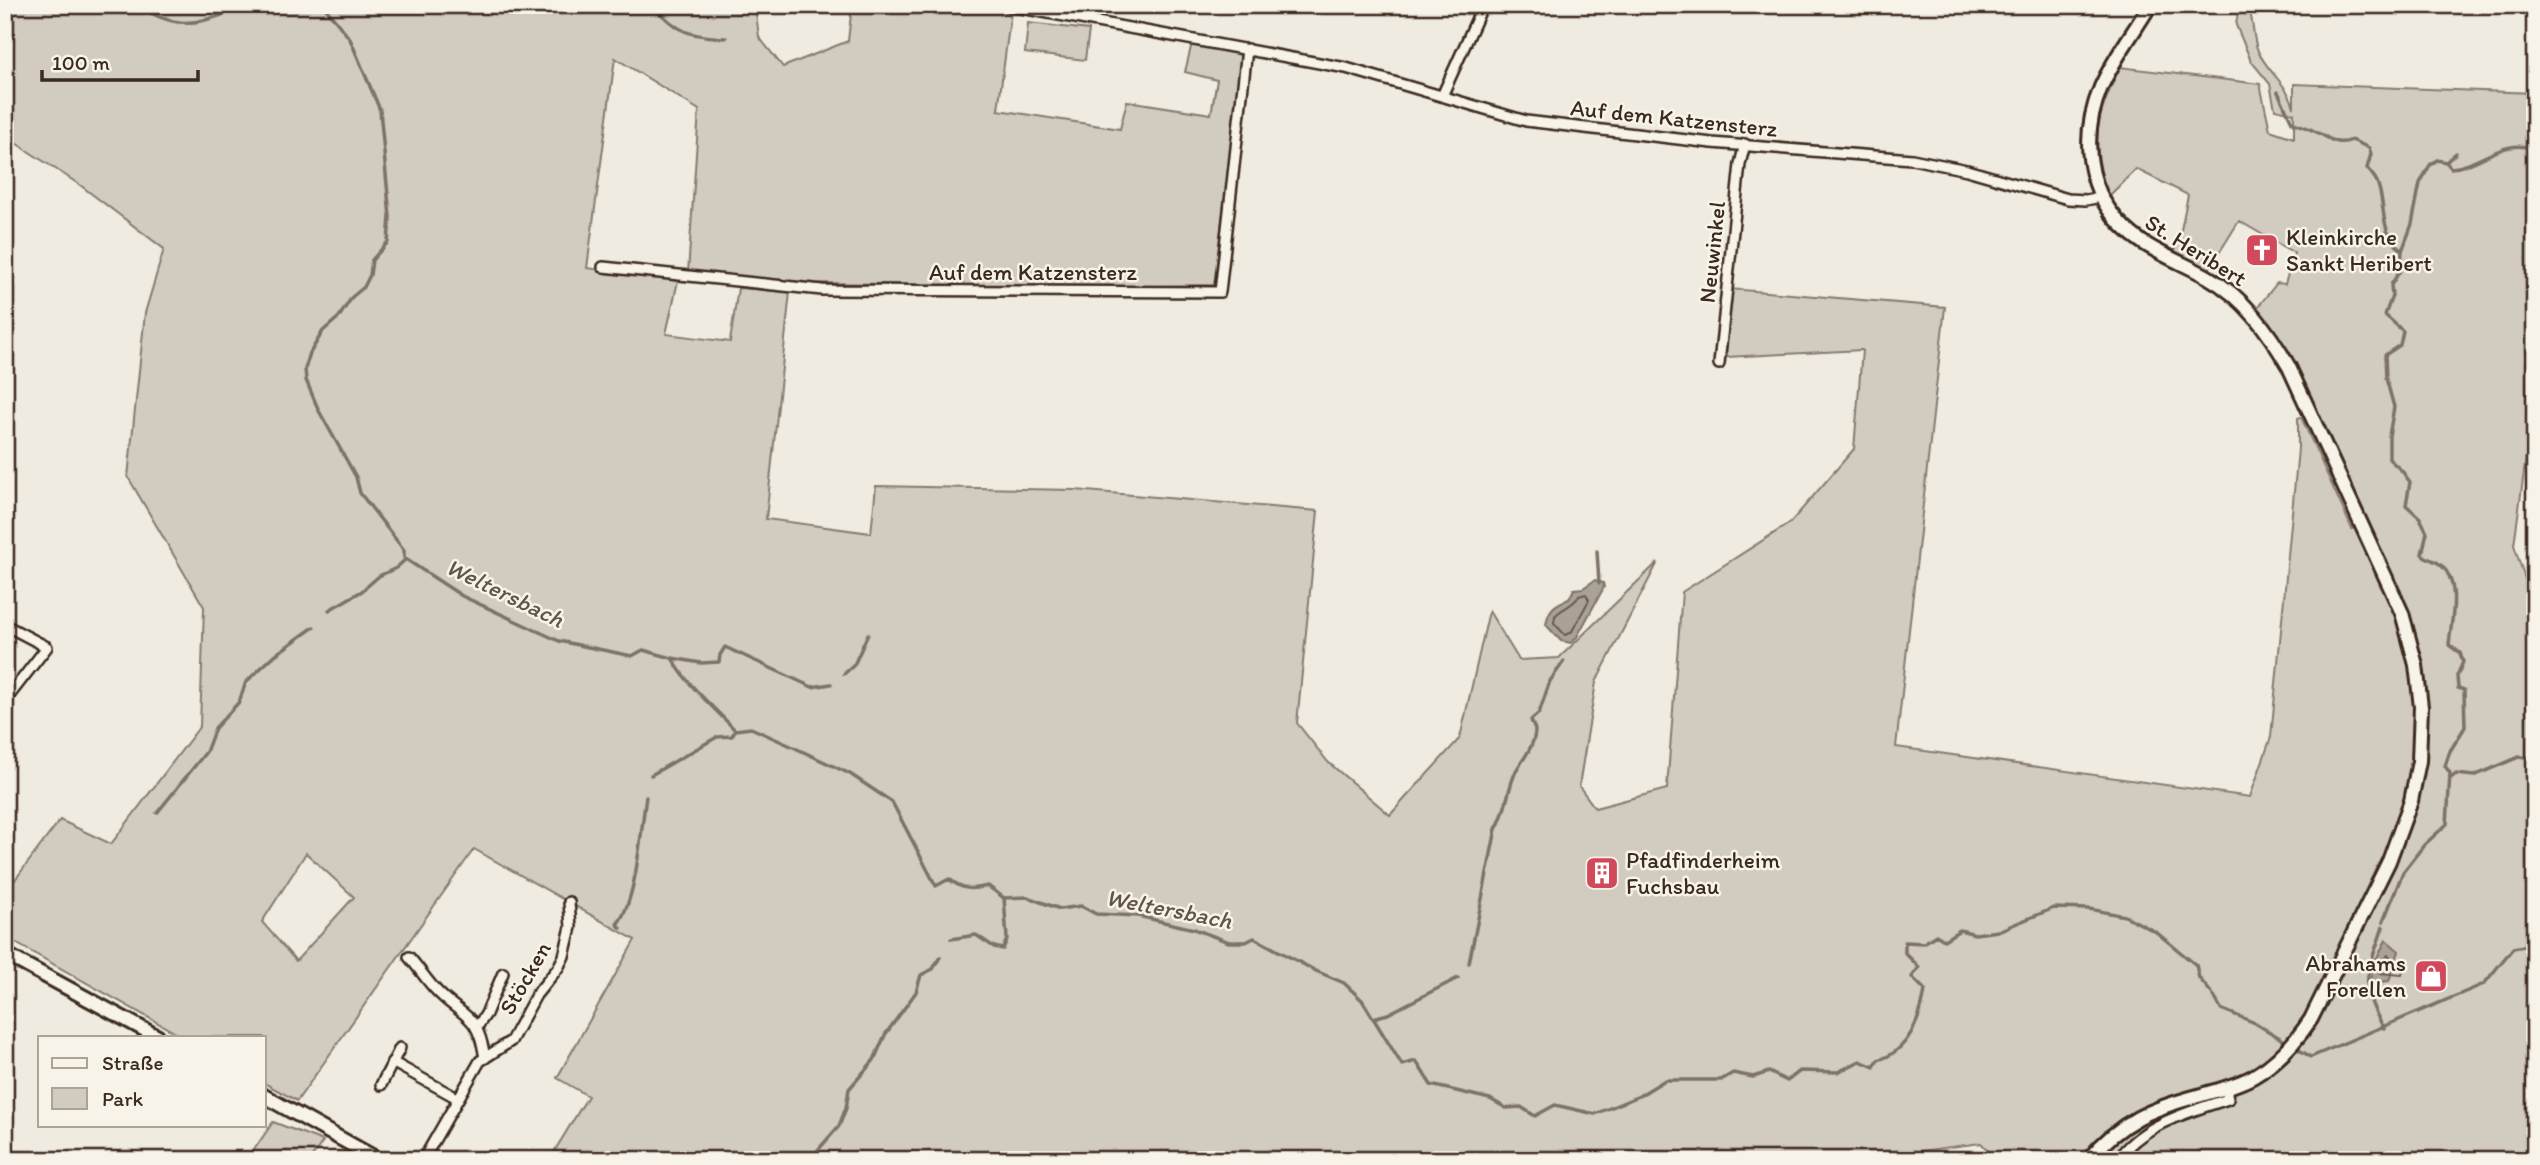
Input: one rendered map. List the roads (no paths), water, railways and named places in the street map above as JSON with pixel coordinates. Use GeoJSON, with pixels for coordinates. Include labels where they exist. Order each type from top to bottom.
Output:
{"type":"FeatureCollection","features":[{"type":"Feature","properties":{"kind":"street","name":"Auf dem Katzensterz"},"geometry":{"type":"LineString","coordinates":[[1005,5],[1346,68],[1526,121],[1567,128],[1935,162],[2068,199],[2101,197]]}},
{"type":"Feature","properties":{"kind":"street"},"geometry":{"type":"LineString","coordinates":[[1442,96],[1483,5]]}},
{"type":"Feature","properties":{"kind":"street","name":"St. Heribert"},"geometry":{"type":"LineString","coordinates":[[2088,1160],[2119,1128],[2164,1106],[2226,1088],[2255,1076],[2297,1038],[2311,1018],[2389,861],[2411,801],[2421,734],[2416,665],[2402,613],[2311,410],[2273,339],[2249,309],[2211,279],[2142,243],[2125,229],[2101,197],[2093,178],[2088,150],[2094,106],[2115,62],[2150,5]]}},
{"type":"Feature","properties":{"kind":"street","name":"Auf dem Katzensterz"},"geometry":{"type":"LineString","coordinates":[[603,267],[822,290],[1220,292],[1247,49]]}},
{"type":"Feature","properties":{"kind":"street","name":"Neuwinkel"},"geometry":{"type":"LineString","coordinates":[[1719,364],[1740,164],[1745,144]]}},
{"type":"Feature","properties":{"kind":"street"},"geometry":{"type":"LineString","coordinates":[[5,625],[47,647],[5,701]]}},
{"type":"Feature","properties":{"kind":"street","name":"Stöcken"},"geometry":{"type":"LineString","coordinates":[[423,1160],[480,1061],[511,1041],[536,995],[558,968],[571,927],[569,902]]}},
{"type":"Feature","properties":{"kind":"street"},"geometry":{"type":"LineString","coordinates":[[5,954],[156,1036]]}},
{"type":"Feature","properties":{"kind":"street","name":"Stöcken"},"geometry":{"type":"LineString","coordinates":[[410,957],[435,989],[477,1027],[485,1058]]}},
{"type":"Feature","properties":{"kind":"street","name":"Stöcken"},"geometry":{"type":"LineString","coordinates":[[477,1027],[486,1014],[503,973]]}},
{"type":"Feature","properties":{"kind":"street"},"geometry":{"type":"LineString","coordinates":[[381,1084],[400,1048]]}},
{"type":"Feature","properties":{"kind":"street"},"geometry":{"type":"LineString","coordinates":[[393,1062],[457,1098]]}},
{"type":"Feature","properties":{"kind":"street"},"geometry":{"type":"LineString","coordinates":[[2117,1160],[2141,1136],[2180,1114],[2228,1099],[2226,1088]]}},
{"type":"Feature","properties":{"kind":"street"},"geometry":{"type":"LineString","coordinates":[[266,1097],[379,1160]]}},
{"type":"Feature","properties":{"kind":"water"},"geometry":{"type":"Polygon","coordinates":[[[1595,580],[1603,583],[1604,587],[1577,637],[1571,643],[1561,641],[1546,625],[1548,615],[1556,605],[1569,599],[1574,589],[1583,588],[1595,580]]]}},
{"type":"Feature","properties":{"kind":"water"},"geometry":{"type":"Polygon","coordinates":[[[2386,940],[2399,951],[2389,981],[2370,983],[2374,963],[2386,940]]]}},
{"type":"Feature","properties":{"kind":"waterway","name":"Weltersbach"},"geometry":{"type":"LineString","coordinates":[[138,5],[162,18],[183,22],[205,20],[230,12]]}},
{"type":"Feature","properties":{"kind":"waterway","name":"Weltersbach"},"geometry":{"type":"LineString","coordinates":[[244,12],[262,5]]}},
{"type":"Feature","properties":{"kind":"waterway","name":"Weltersbach"},"geometry":{"type":"LineString","coordinates":[[323,5],[350,39],[380,110],[390,217],[388,242],[372,260],[370,275],[364,287],[352,297],[339,317],[323,331],[310,353],[305,369],[306,380],[319,411],[356,477],[360,493],[404,550],[404,558],[462,596],[559,641],[632,656],[643,650],[672,658],[693,687],[735,730],[751,728],[791,746],[850,774],[892,802],[936,886],[949,879],[967,888],[988,886],[1004,898],[1027,897],[1060,909],[1081,906],[1096,914],[1138,916],[1194,929],[1229,942],[1246,942],[1254,938],[1344,983],[1362,1000],[1402,1065],[1416,1061],[1431,1085],[1490,1099],[1506,1108],[1521,1107],[1535,1116],[1555,1105],[1595,1114],[1639,1096],[1665,1080],[1721,1080],[1733,1073],[1753,1077],[1769,1072],[1787,1081],[1800,1071],[1838,1072],[1860,1061],[1874,1067],[1878,1060],[1888,1056],[1905,1042],[1923,1001],[1925,990],[1912,977],[1919,967],[1905,953],[1905,942],[1924,943],[1936,935],[1944,940],[1960,930],[1975,934],[1998,931],[2054,908],[2089,909],[2125,916],[2156,932],[2196,965],[2199,978],[2221,1009],[2255,1023],[2311,1057],[2484,984],[2513,948],[2535,944]]}},
{"type":"Feature","properties":{"kind":"waterway"},"geometry":{"type":"LineString","coordinates":[[653,5],[669,22],[685,31],[726,38]]}},
{"type":"Feature","properties":{"kind":"waterway"},"geometry":{"type":"LineString","coordinates":[[2278,92],[2292,122],[2336,142],[2352,140],[2369,148],[2371,154],[2367,168],[2374,176],[2380,191],[2386,227],[2394,243],[2402,250]]}},
{"type":"Feature","properties":{"kind":"waterway"},"geometry":{"type":"LineString","coordinates":[[2383,922],[2403,872],[2424,845],[2447,824],[2450,773],[2445,766],[2450,751],[2465,727],[2464,690],[2458,688],[2457,676],[2463,662],[2460,653],[2449,645],[2454,603],[2451,582],[2441,565],[2422,554],[2427,532],[2420,518],[2406,505],[2410,482],[2389,459],[2389,436],[2394,407],[2386,378],[2385,355],[2400,345],[2403,331],[2385,315],[2392,296],[2391,285],[2401,269],[2402,251],[2412,224],[2420,183],[2430,165],[2437,160],[2446,162],[2451,168],[2502,149],[2523,146],[2535,149]]}},
{"type":"Feature","properties":{"kind":"waterway"},"geometry":{"type":"LineString","coordinates":[[2446,162],[2456,153]]}},
{"type":"Feature","properties":{"kind":"waterway"},"geometry":{"type":"LineString","coordinates":[[1597,551],[1599,583]]}},
{"type":"Feature","properties":{"kind":"waterway"},"geometry":{"type":"LineString","coordinates":[[329,610],[362,591],[379,576],[396,568],[406,559]]}},
{"type":"Feature","properties":{"kind":"waterway"},"geometry":{"type":"LineString","coordinates":[[157,813],[206,752],[215,728],[239,702],[246,682],[275,655],[314,627]]}},
{"type":"Feature","properties":{"kind":"waterway"},"geometry":{"type":"LineString","coordinates":[[844,674],[854,665],[868,634]]}},
{"type":"Feature","properties":{"kind":"waterway"},"geometry":{"type":"LineString","coordinates":[[672,658],[701,663],[719,662],[725,647],[812,687],[831,684]]}},
{"type":"Feature","properties":{"kind":"waterway"},"geometry":{"type":"LineString","coordinates":[[1469,963],[1496,829],[1516,771],[1533,741],[1535,730],[1531,720],[1539,713],[1550,681],[1564,661]]}},
{"type":"Feature","properties":{"kind":"waterway"},"geometry":{"type":"LineString","coordinates":[[651,775],[717,737],[732,736],[735,730]]}},
{"type":"Feature","properties":{"kind":"waterway"},"geometry":{"type":"LineString","coordinates":[[2451,778],[2456,774],[2474,776],[2519,757],[2535,758]]}},
{"type":"Feature","properties":{"kind":"waterway"},"geometry":{"type":"LineString","coordinates":[[621,928],[617,924],[624,913],[634,882],[646,797]]}},
{"type":"Feature","properties":{"kind":"waterway"},"geometry":{"type":"LineString","coordinates":[[951,939],[976,935],[994,947],[1003,949],[1007,939],[1004,898]]}},
{"type":"Feature","properties":{"kind":"waterway"},"geometry":{"type":"LineString","coordinates":[[2383,927],[2370,967],[2368,988],[2370,1000],[2384,1028]]}},
{"type":"Feature","properties":{"kind":"waterway"},"geometry":{"type":"LineString","coordinates":[[815,1160],[818,1150],[839,1126],[849,1089],[874,1060],[885,1035],[916,992],[921,975],[933,969],[940,957]]}},
{"type":"Feature","properties":{"kind":"waterway"},"geometry":{"type":"LineString","coordinates":[[1373,1018],[1388,1014],[1458,978]]}},
{"type":"Feature","properties":{"kind":"place","name":"Kleinkirche Sankt Heribert"},"geometry":{"type":"Point","coordinates":[2262,250]}},
{"type":"Feature","properties":{"kind":"place","name":"Pfadfinderheim Fuchsbau"},"geometry":{"type":"Point","coordinates":[1602,873]}},
{"type":"Feature","properties":{"kind":"place","name":"Abrahams Forellen"},"geometry":{"type":"Point","coordinates":[2431,976]}}]}
